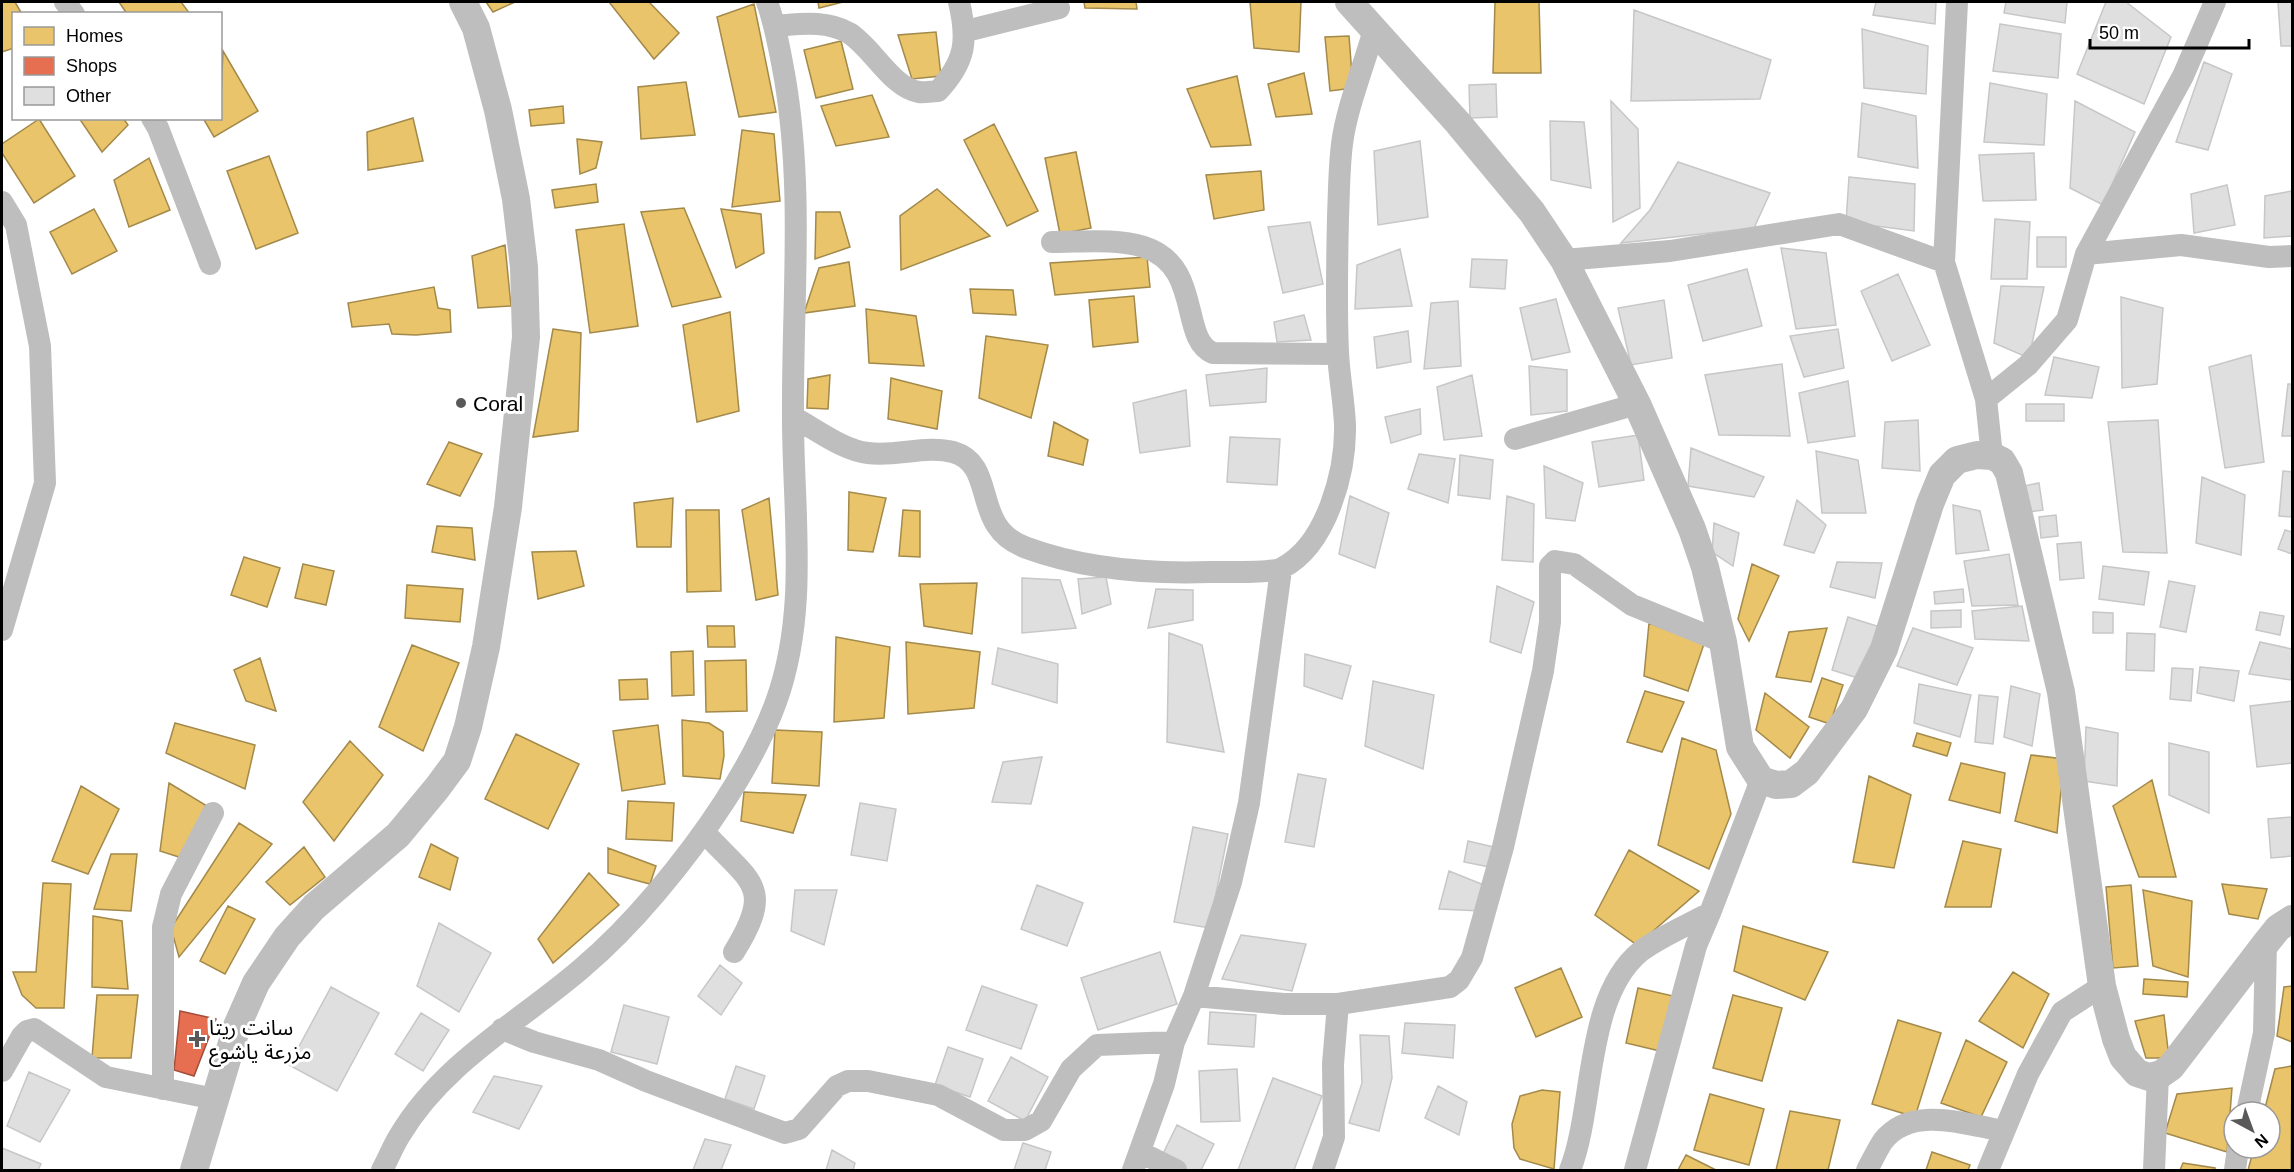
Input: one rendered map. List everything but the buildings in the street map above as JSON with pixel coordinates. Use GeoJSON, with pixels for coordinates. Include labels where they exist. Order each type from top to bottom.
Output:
{"type":"FeatureCollection","features":[{"type":"Feature","properties":{"kind":"street"},"geometry":{"type":"LineString","coordinates":[[194,1170],[237,1026],[256,982],[280,946],[314,907],[398,835],[457,760],[468,727],[486,647],[508,507],[526,337],[524,267],[516,199],[498,110],[476,28],[463,2]]}},
{"type":"Feature","properties":{"kind":"street"},"geometry":{"type":"LineString","coordinates":[[382,1170],[400,1133],[447,1077],[502,1029],[582,968],[653,896],[704,832],[760,735],[776,702],[795,628],[793,417],[796,171],[790,108],[776,26],[767,2]]}},
{"type":"Feature","properties":{"kind":"street"},"geometry":{"type":"LineString","coordinates":[[776,26],[818,24],[848,33],[867,47],[886,70],[907,88],[919,92],[938,91],[956,68],[963,50],[966,31],[959,2]]}},
{"type":"Feature","properties":{"kind":"street"},"geometry":{"type":"LineString","coordinates":[[1348,2],[1458,123],[1532,212],[1564,260],[1637,404],[1692,529],[1705,567],[1723,642],[1740,747],[1761,780],[1776,785],[1791,784],[1807,772],[1854,709],[1884,650],[1930,504],[1942,475],[1957,460],[1977,455],[1992,456],[2002,461],[2009,473],[2061,692],[2102,986],[2123,1057],[2137,1073],[2149,1077],[2158,1075],[2176,1060],[2278,928],[2292,919]]}},
{"type":"Feature","properties":{"kind":"street"},"geometry":{"type":"LineString","coordinates":[[1957,2],[1944,262],[1986,399],[1992,456]]}},
{"type":"Feature","properties":{"kind":"street"},"geometry":{"type":"LineString","coordinates":[[1986,399],[2028,365],[2067,320],[2086,254],[2183,76],[2215,2]]}},
{"type":"Feature","properties":{"kind":"street"},"geometry":{"type":"LineString","coordinates":[[966,31],[1059,8]]}},
{"type":"Feature","properties":{"kind":"street"},"geometry":{"type":"LineString","coordinates":[[793,417],[852,450],[868,453],[928,450],[954,452],[980,475],[993,524],[1005,538],[1027,548],[1080,562],[1166,574],[1281,570],[1307,549],[1317,534],[1334,495],[1345,427],[1338,354],[1338,216],[1342,142],[1374,30]]}},
{"type":"Feature","properties":{"kind":"street"},"geometry":{"type":"LineString","coordinates":[[153,120],[159,128],[210,264]]}},
{"type":"Feature","properties":{"kind":"street"},"geometry":{"type":"LineString","coordinates":[[2,202],[16,225],[40,346],[45,483],[2,630]]}},
{"type":"Feature","properties":{"kind":"street"},"geometry":{"type":"LineString","coordinates":[[1564,260],[1670,251],[1839,224],[1944,262]]}},
{"type":"Feature","properties":{"kind":"street"},"geometry":{"type":"LineString","coordinates":[[1052,242],[1133,244],[1167,259],[1178,272],[1189,299],[1200,342],[1213,353],[1338,354]]}},
{"type":"Feature","properties":{"kind":"street"},"geometry":{"type":"LineString","coordinates":[[2086,254],[2181,245],[2269,257],[2292,256]]}},
{"type":"Feature","properties":{"kind":"street"},"geometry":{"type":"LineString","coordinates":[[1515,439],[1637,404]]}},
{"type":"Feature","properties":{"kind":"street"},"geometry":{"type":"LineString","coordinates":[[1194,996],[1284,1004],[1338,1004],[1450,987],[1459,980],[1472,958],[1503,847],[1543,671],[1550,622],[1550,566],[1555,561],[1574,564],[1632,605],[1723,642]]}},
{"type":"Feature","properties":{"kind":"street"},"geometry":{"type":"LineString","coordinates":[[1176,1170],[1136,1161],[1164,1084],[1174,1042],[1194,996],[1231,882],[1249,803],[1281,570]]}},
{"type":"Feature","properties":{"kind":"street"},"geometry":{"type":"LineString","coordinates":[[1635,1170],[1696,946],[1761,780]]}},
{"type":"Feature","properties":{"kind":"street"},"geometry":{"type":"LineString","coordinates":[[163,1089],[163,927],[171,894],[213,813]]}},
{"type":"Feature","properties":{"kind":"street"},"geometry":{"type":"LineString","coordinates":[[704,832],[740,871],[756,894],[757,904],[752,923],[734,952]]}},
{"type":"Feature","properties":{"kind":"street"},"geometry":{"type":"LineString","coordinates":[[1570,1170],[1598,1034],[1617,976],[1641,951],[1710,913]]}},
{"type":"Feature","properties":{"kind":"street"},"geometry":{"type":"LineString","coordinates":[[2250,1100],[2264,1033],[2266,943]]}},
{"type":"Feature","properties":{"kind":"street"},"geometry":{"type":"LineString","coordinates":[[1988,1170],[2002,1131],[2028,1074],[2061,1012],[2102,986]]}},
{"type":"Feature","properties":{"kind":"street"},"geometry":{"type":"LineString","coordinates":[[1323,1170],[1334,1137],[1333,1064],[1338,1004]]}},
{"type":"Feature","properties":{"kind":"street"},"geometry":{"type":"LineString","coordinates":[[2,1071],[22,1036],[34,1029],[106,1077],[215,1099]]}},
{"type":"Feature","properties":{"kind":"street"},"geometry":{"type":"LineString","coordinates":[[502,1029],[534,1042],[598,1060],[646,1082],[785,1133],[799,1129],[837,1086],[848,1081],[868,1081],[938,1095],[1004,1130],[1025,1130],[1041,1121],[1071,1069],[1096,1045],[1174,1042]]}},
{"type":"Feature","properties":{"kind":"street"},"geometry":{"type":"LineString","coordinates":[[2154,1170],[2158,1075]]}},
{"type":"Feature","properties":{"kind":"street"},"geometry":{"type":"LineString","coordinates":[[1867,1170],[1883,1141],[1899,1127],[1922,1120],[1947,1121],[2002,1131]]}},
{"type":"Feature","properties":{"kind":"place","name":"Coral"},"geometry":{"type":"Point","coordinates":[461,403]}},
{"type":"Feature","properties":{"kind":"place","name":"سانت ريتا مزرعة ياشوع"},"geometry":{"type":"Point","coordinates":[197,1039]}}]}
